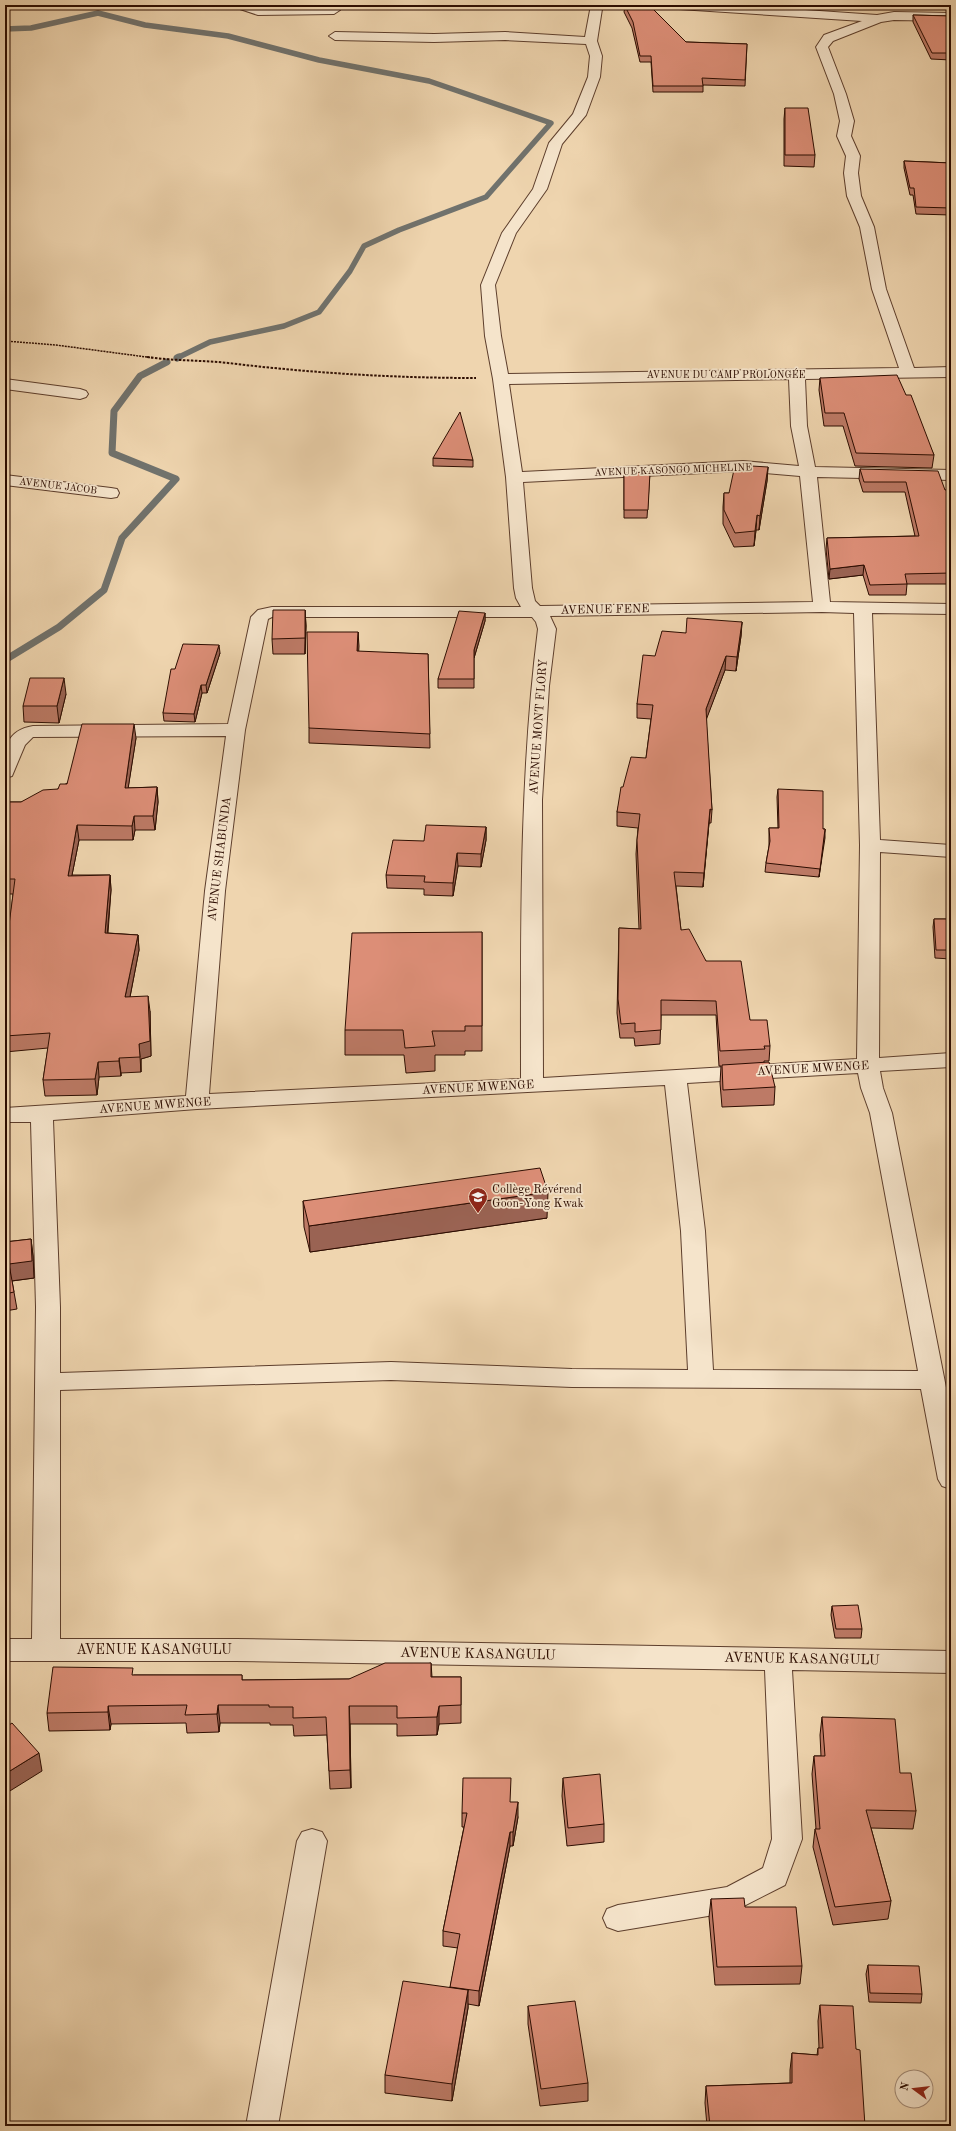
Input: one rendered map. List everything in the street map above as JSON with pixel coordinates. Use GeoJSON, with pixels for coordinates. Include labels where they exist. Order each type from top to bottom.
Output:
{"type":"FeatureCollection","features":[{"type":"Feature","properties":{"kind":"street"},"geometry":{"type":"LineString","coordinates":[[241,5],[258,11],[333,8],[338,18],[332,41],[505,36],[591,41],[596,6],[602,5]]}},
{"type":"Feature","properties":{"kind":"street"},"geometry":{"type":"LineString","coordinates":[[679,5],[878,19]]}},
{"type":"Feature","properties":{"kind":"street"},"geometry":{"type":"LineString","coordinates":[[908,373],[879,289],[867,227],[854,196],[851,173],[853,156],[844,136],[847,121],[840,94],[822,47],[828,38],[878,19],[894,16],[951,17]]}},
{"type":"Feature","properties":{"kind":"street","name":"AVENUE MONT FLORY"},"geometry":{"type":"LineString","coordinates":[[532,1086],[532,836],[539,683],[548,629],[546,621],[530,606],[525,598],[522,581],[514,477],[501,378],[493,336],[488,285],[509,233],[540,189],[556,143],[574,122],[581,110],[595,70],[596,56],[591,41]]}},
{"type":"Feature","properties":{"kind":"street","name":"AVENUE DU CAMP PROLONGÉE"},"geometry":{"type":"LineString","coordinates":[[501,378],[698,374],[797,375],[951,372]]}},
{"type":"Feature","properties":{"kind":"street"},"geometry":{"type":"LineString","coordinates":[[797,375],[799,426],[808,472],[822,607]]}},
{"type":"Feature","properties":{"kind":"street"},"geometry":{"type":"LineString","coordinates":[[5,384],[80,394]]}},
{"type":"Feature","properties":{"kind":"street","name":"AVENUE KASONGO MICHELINE"},"geometry":{"type":"LineString","coordinates":[[514,477],[731,466],[808,472],[882,472],[951,475]]}},
{"type":"Feature","properties":{"kind":"street","name":"AVENUE JACOB"},"geometry":{"type":"LineString","coordinates":[[5,480],[111,493]]}},
{"type":"Feature","properties":{"kind":"street","name":"AVENUE FENE"},"geometry":{"type":"LineString","coordinates":[[260,617],[264,614],[272,612],[538,612],[562,610],[822,607],[863,609],[951,609]]}},
{"type":"Feature","properties":{"kind":"street"},"geometry":{"type":"LineString","coordinates":[[863,609],[870,845],[868,1066],[872,1088],[881,1113],[951,1479]]}},
{"type":"Feature","properties":{"kind":"street","name":"AVENUE SHABUNDA"},"geometry":{"type":"LineString","coordinates":[[197,1102],[214,899],[236,730],[260,617]]}},
{"type":"Feature","properties":{"kind":"street"},"geometry":{"type":"LineString","coordinates":[[5,772],[21,738],[27,733],[43,731],[236,730]]}},
{"type":"Feature","properties":{"kind":"street"},"geometry":{"type":"LineString","coordinates":[[870,845],[951,851]]}},
{"type":"Feature","properties":{"kind":"street","name":"AVENUE MWENGE"},"geometry":{"type":"LineString","coordinates":[[5,1115],[42,1114],[197,1102],[532,1086],[951,1060]]}},
{"type":"Feature","properties":{"kind":"street"},"geometry":{"type":"LineString","coordinates":[[675,1077],[693,1231],[701,1378]]}},
{"type":"Feature","properties":{"kind":"street"},"geometry":{"type":"LineString","coordinates":[[42,1114],[48,1307],[46,1649]]}},
{"type":"Feature","properties":{"kind":"street"},"geometry":{"type":"LineString","coordinates":[[47,1382],[391,1371],[572,1378],[932,1380]]}},
{"type":"Feature","properties":{"kind":"street","name":"AVENUE KASANGULU"},"geometry":{"type":"LineString","coordinates":[[5,1650],[46,1649],[951,1662]]}},
{"type":"Feature","properties":{"kind":"street"},"geometry":{"type":"LineString","coordinates":[[618,1918],[732,1899],[775,1876],[788,1839],[778,1659]]}},
{"type":"Feature","properties":{"kind":"street"},"geometry":{"type":"LineString","coordinates":[[262,2126],[312,1841]]}},
{"type":"Feature","properties":{"kind":"path"},"geometry":{"type":"LineString","coordinates":[[5,341],[50,344],[161,359],[227,363],[270,369],[408,378],[501,378]]}},
{"type":"Feature","properties":{"kind":"building"},"geometry":{"type":"Polygon","coordinates":[[[649,5],[686,42],[747,44],[745,80],[702,78],[703,86],[653,86],[651,56],[640,56],[633,22],[625,6],[649,5]]]}},
{"type":"Feature","properties":{"kind":"building"},"geometry":{"type":"Polygon","coordinates":[[[913,15],[951,16],[951,53],[932,53],[913,15]]]}},
{"type":"Feature","properties":{"kind":"building"},"geometry":{"type":"Polygon","coordinates":[[[785,108],[808,108],[815,155],[785,155],[785,108]]]}},
{"type":"Feature","properties":{"kind":"building"},"geometry":{"type":"Polygon","coordinates":[[[904,161],[951,163],[951,208],[916,207],[914,188],[910,188],[904,161]]]}},
{"type":"Feature","properties":{"kind":"building"},"geometry":{"type":"Polygon","coordinates":[[[897,375],[906,395],[911,395],[934,455],[856,453],[844,413],[825,413],[820,378],[897,375]]]}},
{"type":"Feature","properties":{"kind":"building"},"geometry":{"type":"Polygon","coordinates":[[[460,412],[473,460],[433,458],[460,412]]]}},
{"type":"Feature","properties":{"kind":"building"},"geometry":{"type":"Polygon","coordinates":[[[735,465],[768,467],[760,516],[757,515],[755,531],[735,533],[724,510],[724,493],[729,493],[735,465]]]}},
{"type":"Feature","properties":{"kind":"building"},"geometry":{"type":"Polygon","coordinates":[[[860,469],[938,471],[945,490],[951,490],[951,573],[905,574],[907,584],[870,585],[864,565],[830,569],[827,538],[919,536],[906,482],[864,482],[860,469]]]}},
{"type":"Feature","properties":{"kind":"building"},"geometry":{"type":"Polygon","coordinates":[[[650,472],[648,510],[624,510],[624,473],[650,472]]]}},
{"type":"Feature","properties":{"kind":"building"},"geometry":{"type":"Polygon","coordinates":[[[273,610],[305,610],[305,638],[272,639],[273,610]]]}},
{"type":"Feature","properties":{"kind":"building"},"geometry":{"type":"Polygon","coordinates":[[[459,611],[485,613],[474,650],[474,679],[438,679],[459,611]]]}},
{"type":"Feature","properties":{"kind":"building"},"geometry":{"type":"Polygon","coordinates":[[[687,618],[742,622],[737,657],[726,656],[706,709],[712,810],[710,809],[704,873],[674,872],[681,930],[689,929],[706,961],[741,961],[750,1020],[767,1020],[770,1046],[764,1046],[765,1049],[720,1051],[716,1001],[661,1000],[661,1030],[635,1032],[635,1023],[621,1024],[618,999],[619,928],[641,929],[637,840],[640,814],[617,812],[621,787],[623,787],[631,757],[646,758],[653,705],[637,704],[643,655],[655,656],[662,631],[686,633],[687,618]]]}},
{"type":"Feature","properties":{"kind":"building"},"geometry":{"type":"Polygon","coordinates":[[[307,632],[358,632],[357,651],[428,654],[430,734],[309,728],[307,632]]]}},
{"type":"Feature","properties":{"kind":"building"},"geometry":{"type":"Polygon","coordinates":[[[183,644],[219,645],[206,685],[201,685],[194,714],[163,713],[171,669],[175,669],[183,644]]]}},
{"type":"Feature","properties":{"kind":"building"},"geometry":{"type":"Polygon","coordinates":[[[30,678],[64,678],[57,706],[23,706],[30,678]]]}},
{"type":"Feature","properties":{"kind":"building"},"geometry":{"type":"Polygon","coordinates":[[[82,724],[134,724],[125,788],[157,787],[153,816],[134,816],[132,826],[77,825],[68,876],[110,875],[105,933],[138,935],[125,997],[148,996],[150,1041],[139,1044],[140,1057],[119,1058],[119,1061],[98,1062],[95,1079],[43,1080],[50,1033],[5,1036],[6,948],[15,879],[5,879],[5,802],[21,802],[43,790],[58,789],[60,784],[67,784],[82,724]]]}},
{"type":"Feature","properties":{"kind":"building"},"geometry":{"type":"Polygon","coordinates":[[[778,789],[823,791],[823,829],[825,829],[820,869],[766,863],[770,841],[769,828],[779,828],[778,789]]]}},
{"type":"Feature","properties":{"kind":"building"},"geometry":{"type":"Polygon","coordinates":[[[426,825],[486,827],[481,854],[457,853],[453,883],[424,882],[425,876],[386,875],[393,840],[424,841],[426,825]]]}},
{"type":"Feature","properties":{"kind":"building"},"geometry":{"type":"Polygon","coordinates":[[[934,919],[951,919],[951,950],[936,950],[934,919]]]}},
{"type":"Feature","properties":{"kind":"building"},"geometry":{"type":"Polygon","coordinates":[[[482,932],[482,1026],[465,1026],[465,1031],[432,1031],[435,1046],[405,1048],[403,1030],[345,1030],[352,933],[482,932]]]}},
{"type":"Feature","properties":{"kind":"building"},"geometry":{"type":"Polygon","coordinates":[[[769,1062],[775,1087],[723,1090],[722,1065],[769,1062]]]}},
{"type":"Feature","properties":{"kind":"building"},"geometry":{"type":"Polygon","coordinates":[[[540,1168],[548,1192],[309,1226],[303,1201],[540,1168]]]}},
{"type":"Feature","properties":{"kind":"building"},"geometry":{"type":"Polygon","coordinates":[[[31,1239],[32,1261],[9,1264],[14,1292],[5,1294],[5,1242],[31,1239]]]}},
{"type":"Feature","properties":{"kind":"building"},"geometry":{"type":"Polygon","coordinates":[[[858,1605],[862,1629],[836,1629],[832,1606],[858,1605]]]}},
{"type":"Feature","properties":{"kind":"building"},"geometry":{"type":"Polygon","coordinates":[[[385,1663],[431,1663],[431,1677],[461,1677],[461,1705],[439,1706],[437,1717],[397,1718],[397,1706],[349,1706],[350,1770],[329,1771],[326,1717],[293,1718],[293,1707],[269,1707],[269,1705],[218,1705],[217,1714],[185,1715],[187,1705],[108,1706],[108,1712],[47,1713],[53,1667],[133,1668],[132,1675],[242,1675],[242,1680],[349,1679],[385,1663]]]}},
{"type":"Feature","properties":{"kind":"building"},"geometry":{"type":"Polygon","coordinates":[[[822,1717],[895,1719],[900,1773],[911,1773],[916,1811],[866,1810],[891,1901],[835,1907],[815,1829],[820,1829],[814,1756],[825,1756],[822,1717]]]}},
{"type":"Feature","properties":{"kind":"building"},"geometry":{"type":"Polygon","coordinates":[[[12,1723],[39,1753],[5,1774],[5,1726],[6,1727],[12,1723]]]}},
{"type":"Feature","properties":{"kind":"building"},"geometry":{"type":"Polygon","coordinates":[[[600,1774],[604,1824],[568,1828],[563,1778],[600,1774]]]}},
{"type":"Feature","properties":{"kind":"building"},"geometry":{"type":"Polygon","coordinates":[[[463,1778],[511,1778],[510,1802],[518,1802],[513,1832],[510,1832],[479,1991],[450,1987],[460,1934],[443,1931],[467,1813],[462,1813],[463,1778]]]}},
{"type":"Feature","properties":{"kind":"building"},"geometry":{"type":"Polygon","coordinates":[[[744,1898],[745,1907],[796,1907],[802,1966],[717,1967],[711,1899],[744,1898]]]}},
{"type":"Feature","properties":{"kind":"building"},"geometry":{"type":"Polygon","coordinates":[[[868,1965],[919,1966],[922,1994],[870,1993],[868,1965]]]}},
{"type":"Feature","properties":{"kind":"building"},"geometry":{"type":"Polygon","coordinates":[[[403,1981],[468,1990],[452,2084],[385,2075],[403,1981]]]}},
{"type":"Feature","properties":{"kind":"building"},"geometry":{"type":"Polygon","coordinates":[[[575,2001],[588,2083],[541,2089],[528,2006],[575,2001]]]}},
{"type":"Feature","properties":{"kind":"building"},"geometry":{"type":"Polygon","coordinates":[[[820,2005],[853,2006],[856,2049],[860,2050],[865,2126],[710,2126],[706,2086],[792,2083],[792,2053],[818,2055],[818,2048],[823,2048],[820,2005]]]}},
{"type":"Feature","properties":{"kind":"waterway"},"geometry":{"type":"LineString","coordinates":[[5,29],[31,28],[98,13],[145,25],[228,36],[319,60],[429,81],[551,123],[486,197],[399,230],[364,246],[350,271],[319,312],[284,326],[210,342],[177,358],[179,357]]}},
{"type":"Feature","properties":{"kind":"waterway"},"geometry":{"type":"LineString","coordinates":[[5,660],[59,627],[104,590],[122,538],[176,479],[112,453],[114,411],[140,376],[167,362]]}},
{"type":"Feature","properties":{"kind":"place","name":"Collège Révérend Goon-Yong Kwak"},"geometry":{"type":"Point","coordinates":[478,1214]}}]}
